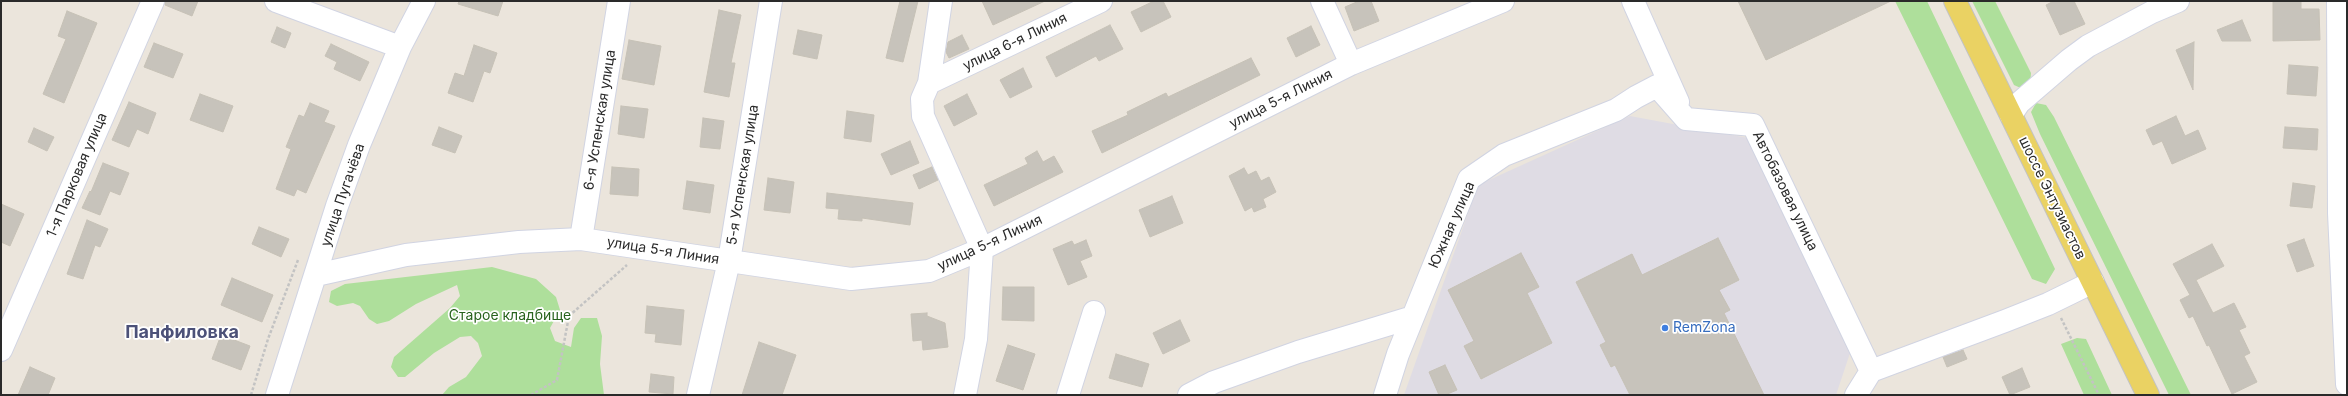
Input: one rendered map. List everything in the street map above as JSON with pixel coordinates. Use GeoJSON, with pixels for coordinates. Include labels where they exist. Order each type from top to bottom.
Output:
{"type":"FeatureCollection","features":[{"type":"Feature","properties":{"kind":"main road","name":"шоссе Энтузиастов"},"geometry":{"type":"LineString","coordinates":[[1955,1],[2148,395]]}},
{"type":"Feature","properties":{"kind":"street","name":"1-я Парковая улица"},"geometry":{"type":"LineString","coordinates":[[1,350],[153,1]]}},
{"type":"Feature","properties":{"kind":"street"},"geometry":{"type":"LineString","coordinates":[[276,1],[400,47]]}},
{"type":"Feature","properties":{"kind":"street","name":"улица Пугачёва"},"geometry":{"type":"LineString","coordinates":[[277,395],[339,200],[400,47],[424,1]]}},
{"type":"Feature","properties":{"kind":"street","name":"6-я Успенская улица"},"geometry":{"type":"LineString","coordinates":[[581,239],[618,1]]}},
{"type":"Feature","properties":{"kind":"street","name":"5-я Успенская улица"},"geometry":{"type":"LineString","coordinates":[[698,395],[729,261],[771,1]]}},
{"type":"Feature","properties":{"kind":"street"},"geometry":{"type":"LineString","coordinates":[[941,1],[929,83],[922,99],[923,116],[982,249],[972,392]]}},
{"type":"Feature","properties":{"kind":"street","name":"улица 6-я Линия"},"geometry":{"type":"LineString","coordinates":[[929,83],[1101,1]]}},
{"type":"Feature","properties":{"kind":"street"},"geometry":{"type":"LineString","coordinates":[[1322,1],[1351,64]]}},
{"type":"Feature","properties":{"kind":"street","name":"улица 5-я Линия"},"geometry":{"type":"LineString","coordinates":[[316,275],[406,255],[519,242],[581,239],[851,279],[929,271],[982,249],[1351,64],[1503,1]]}},
{"type":"Feature","properties":{"kind":"street"},"geometry":{"type":"LineString","coordinates":[[1633,1],[1686,119]]}},
{"type":"Feature","properties":{"kind":"street"},"geometry":{"type":"LineString","coordinates":[[2011,115],[2019,103],[2069,60],[2088,46],[2152,12],[2178,1]]}},
{"type":"Feature","properties":{"kind":"street"},"geometry":{"type":"LineString","coordinates":[[2338,1],[2339,213],[2347,384]]}},
{"type":"Feature","properties":{"kind":"street","name":"Южная улица"},"geometry":{"type":"LineString","coordinates":[[1385,395],[1413,317],[1469,179],[1504,155],[1616,110],[1657,86],[1686,119]]}},
{"type":"Feature","properties":{"kind":"street","name":"Автобазовая улица"},"geometry":{"type":"LineString","coordinates":[[1686,119],[1753,125],[1871,371]]}},
{"type":"Feature","properties":{"kind":"street"},"geometry":{"type":"LineString","coordinates":[[1856,395],[1871,371],[2053,302],[2093,282]]}},
{"type":"Feature","properties":{"kind":"street"},"geometry":{"type":"LineString","coordinates":[[1068,395],[1094,312]]}},
{"type":"Feature","properties":{"kind":"street"},"geometry":{"type":"LineString","coordinates":[[1189,395],[1214,382],[1291,354],[1413,317]]}},
{"type":"Feature","properties":{"kind":"path"},"geometry":{"type":"LineString","coordinates":[[531,395],[557,380],[569,316],[630,262]]}},
{"type":"Feature","properties":{"kind":"path"},"geometry":{"type":"LineString","coordinates":[[2053,302],[2099,395]]}},
{"type":"Feature","properties":{"kind":"shaded area"},"geometry":{"type":"Polygon","coordinates":[[[1630,116],[1748,138],[1850,353],[1836,395],[1404,395],[1478,185],[1630,116]]]}},
{"type":"Feature","properties":{"kind":"green space"},"geometry":{"type":"Polygon","coordinates":[[[1895,1],[1927,1],[2055,269],[2046,284],[2032,279],[1895,1]]]}},
{"type":"Feature","properties":{"kind":"green space"},"geometry":{"type":"Polygon","coordinates":[[[1972,1],[1995,1],[2031,73],[2030,85],[2023,89],[2014,85],[1972,1]]]}},
{"type":"Feature","properties":{"kind":"green space"},"geometry":{"type":"Polygon","coordinates":[[[2036,103],[2046,105],[2054,117],[2191,395],[2169,395],[2040,134],[2031,112],[2036,103]]]}},
{"type":"Feature","properties":{"kind":"green space","name":"Старое кладбище"},"geometry":{"type":"Polygon","coordinates":[[[492,267],[536,279],[556,297],[560,310],[550,328],[555,341],[571,347],[574,328],[581,318],[597,318],[602,336],[600,364],[604,395],[442,395],[449,387],[466,377],[482,356],[478,343],[471,336],[460,337],[434,353],[405,377],[398,377],[391,367],[394,357],[450,308],[460,296],[457,285],[416,304],[389,321],[377,324],[369,319],[360,306],[353,303],[337,306],[329,302],[331,291],[345,284],[492,267]]]}},
{"type":"Feature","properties":{"kind":"green space"},"geometry":{"type":"Polygon","coordinates":[[[2077,338],[2086,339],[2112,395],[2084,395],[2061,344],[2077,338]]]}},
{"type":"Feature","properties":{"kind":"building"},"geometry":{"type":"Polygon","coordinates":[[[165,1],[198,1],[192,16],[165,5],[165,1]]]}},
{"type":"Feature","properties":{"kind":"building"},"geometry":{"type":"Polygon","coordinates":[[[459,1],[503,1],[498,16],[458,4],[459,1]]]}},
{"type":"Feature","properties":{"kind":"building"},"geometry":{"type":"Polygon","coordinates":[[[900,1],[918,1],[903,62],[886,58],[900,1]]]}},
{"type":"Feature","properties":{"kind":"building"},"geometry":{"type":"Polygon","coordinates":[[[982,1],[1045,1],[993,25],[982,1]]]}},
{"type":"Feature","properties":{"kind":"building"},"geometry":{"type":"Polygon","coordinates":[[[1154,1],[1163,1],[1171,17],[1141,32],[1131,12],[1154,1]]]}},
{"type":"Feature","properties":{"kind":"building"},"geometry":{"type":"Polygon","coordinates":[[[1359,1],[1371,1],[1379,21],[1354,31],[1345,7],[1359,1]]]}},
{"type":"Feature","properties":{"kind":"building"},"geometry":{"type":"Polygon","coordinates":[[[1738,1],[1891,1],[1766,60],[1738,1]]]}},
{"type":"Feature","properties":{"kind":"building"},"geometry":{"type":"Polygon","coordinates":[[[2054,1],[2074,1],[2085,24],[2060,35],[2046,5],[2054,1]]]}},
{"type":"Feature","properties":{"kind":"building"},"geometry":{"type":"Polygon","coordinates":[[[2273,1],[2301,1],[2301,9],[2319,9],[2320,40],[2273,41],[2273,1]]]}},
{"type":"Feature","properties":{"kind":"building"},"geometry":{"type":"Polygon","coordinates":[[[719,10],[741,15],[731,63],[735,63],[729,97],[704,92],[719,10]]]}},
{"type":"Feature","properties":{"kind":"building"},"geometry":{"type":"Polygon","coordinates":[[[67,11],[97,23],[64,103],[43,94],[66,39],[58,36],[67,11]]]}},
{"type":"Feature","properties":{"kind":"building"},"geometry":{"type":"Polygon","coordinates":[[[2242,20],[2251,41],[2222,41],[2217,30],[2242,20]]]}},
{"type":"Feature","properties":{"kind":"building"},"geometry":{"type":"Polygon","coordinates":[[[1110,25],[1123,49],[1099,61],[1096,56],[1056,77],[1046,57],[1110,25]]]}},
{"type":"Feature","properties":{"kind":"building"},"geometry":{"type":"Polygon","coordinates":[[[1311,26],[1320,45],[1296,57],[1287,38],[1311,26]]]}},
{"type":"Feature","properties":{"kind":"building"},"geometry":{"type":"Polygon","coordinates":[[[277,27],[291,33],[285,48],[271,42],[277,27]]]}},
{"type":"Feature","properties":{"kind":"building"},"geometry":{"type":"Polygon","coordinates":[[[798,30],[822,35],[817,59],[793,54],[798,30]]]}},
{"type":"Feature","properties":{"kind":"building"},"geometry":{"type":"Polygon","coordinates":[[[962,35],[969,49],[949,58],[946,52],[948,42],[962,35]]]}},
{"type":"Feature","properties":{"kind":"building"},"geometry":{"type":"Polygon","coordinates":[[[629,40],[661,46],[654,85],[622,79],[629,40]]]}},
{"type":"Feature","properties":{"kind":"building"},"geometry":{"type":"Polygon","coordinates":[[[2194,42],[2193,90],[2176,50],[2194,42]]]}},
{"type":"Feature","properties":{"kind":"building"},"geometry":{"type":"Polygon","coordinates":[[[154,43],[183,54],[173,78],[144,67],[154,43]]]}},
{"type":"Feature","properties":{"kind":"building"},"geometry":{"type":"Polygon","coordinates":[[[331,44],[369,62],[360,81],[334,69],[337,62],[325,56],[331,44]]]}},
{"type":"Feature","properties":{"kind":"building"},"geometry":{"type":"Polygon","coordinates":[[[474,45],[497,53],[490,73],[484,71],[473,102],[448,93],[455,73],[464,76],[474,45]]]}},
{"type":"Feature","properties":{"kind":"building"},"geometry":{"type":"Polygon","coordinates":[[[1251,58],[1260,75],[1102,153],[1092,131],[1128,115],[1127,112],[1166,93],[1168,97],[1251,58]]]}},
{"type":"Feature","properties":{"kind":"building"},"geometry":{"type":"Polygon","coordinates":[[[2289,65],[2318,67],[2316,96],[2287,94],[2289,65]]]}},
{"type":"Feature","properties":{"kind":"building"},"geometry":{"type":"Polygon","coordinates":[[[1023,68],[1032,87],[1010,98],[1000,80],[1023,68]]]}},
{"type":"Feature","properties":{"kind":"building"},"geometry":{"type":"Polygon","coordinates":[[[200,94],[233,106],[223,132],[190,120],[200,94]]]}},
{"type":"Feature","properties":{"kind":"building"},"geometry":{"type":"Polygon","coordinates":[[[967,94],[977,114],[954,126],[944,106],[967,94]]]}},
{"type":"Feature","properties":{"kind":"building"},"geometry":{"type":"Polygon","coordinates":[[[129,102],[156,113],[148,134],[137,129],[129,147],[112,140],[129,102]]]}},
{"type":"Feature","properties":{"kind":"building"},"geometry":{"type":"Polygon","coordinates":[[[310,103],[329,111],[324,122],[335,126],[306,193],[297,189],[294,196],[276,189],[291,149],[286,147],[299,115],[304,117],[310,103]]]}},
{"type":"Feature","properties":{"kind":"building"},"geometry":{"type":"Polygon","coordinates":[[[621,106],[648,109],[644,138],[618,134],[621,106]]]}},
{"type":"Feature","properties":{"kind":"building"},"geometry":{"type":"Polygon","coordinates":[[[847,111],[874,115],[871,142],[844,138],[847,111]]]}},
{"type":"Feature","properties":{"kind":"building"},"geometry":{"type":"Polygon","coordinates":[[[2176,116],[2185,136],[2198,130],[2206,149],[2172,164],[2162,141],[2153,145],[2146,130],[2176,116]]]}},
{"type":"Feature","properties":{"kind":"building"},"geometry":{"type":"Polygon","coordinates":[[[703,118],[724,121],[720,149],[700,147],[703,118]]]}},
{"type":"Feature","properties":{"kind":"building"},"geometry":{"type":"Polygon","coordinates":[[[439,127],[462,136],[455,153],[432,145],[439,127]]]}},
{"type":"Feature","properties":{"kind":"building"},"geometry":{"type":"Polygon","coordinates":[[[2285,127],[2318,129],[2317,150],[2283,148],[2285,127]]]}},
{"type":"Feature","properties":{"kind":"building"},"geometry":{"type":"Polygon","coordinates":[[[34,128],[54,137],[47,151],[28,142],[34,128]]]}},
{"type":"Feature","properties":{"kind":"building"},"geometry":{"type":"Polygon","coordinates":[[[910,141],[919,163],[891,175],[881,154],[910,141]]]}},
{"type":"Feature","properties":{"kind":"building"},"geometry":{"type":"Polygon","coordinates":[[[1037,151],[1043,162],[1054,156],[1063,172],[994,206],[984,185],[1028,164],[1025,158],[1037,151]]]}},
{"type":"Feature","properties":{"kind":"building"},"geometry":{"type":"Polygon","coordinates":[[[103,163],[129,173],[120,195],[110,191],[100,215],[82,208],[90,191],[91,192],[103,163]]]}},
{"type":"Feature","properties":{"kind":"building"},"geometry":{"type":"Polygon","coordinates":[[[612,167],[639,169],[638,196],[610,194],[612,167]]]}},
{"type":"Feature","properties":{"kind":"building"},"geometry":{"type":"Polygon","coordinates":[[[932,167],[938,180],[919,189],[913,175],[932,167]]]}},
{"type":"Feature","properties":{"kind":"building"},"geometry":{"type":"Polygon","coordinates":[[[1244,168],[1248,175],[1256,171],[1261,181],[1269,177],[1276,192],[1263,199],[1266,207],[1254,212],[1252,207],[1245,211],[1229,176],[1244,168]]]}},
{"type":"Feature","properties":{"kind":"building"},"geometry":{"type":"Polygon","coordinates":[[[768,178],[794,182],[790,213],[764,210],[768,178]]]}},
{"type":"Feature","properties":{"kind":"building"},"geometry":{"type":"Polygon","coordinates":[[[687,181],[714,185],[710,213],[683,209],[687,181]]]}},
{"type":"Feature","properties":{"kind":"building"},"geometry":{"type":"Polygon","coordinates":[[[2293,183],[2315,186],[2312,208],[2290,206],[2293,183]]]}},
{"type":"Feature","properties":{"kind":"building"},"geometry":{"type":"Polygon","coordinates":[[[827,193],[913,203],[910,225],[862,218],[862,221],[838,219],[839,209],[826,208],[827,193]]]}},
{"type":"Feature","properties":{"kind":"building"},"geometry":{"type":"Polygon","coordinates":[[[1172,196],[1183,223],[1150,237],[1139,210],[1172,196]]]}},
{"type":"Feature","properties":{"kind":"building"},"geometry":{"type":"Polygon","coordinates":[[[1,204],[24,214],[10,246],[1,242],[1,204]]]}},
{"type":"Feature","properties":{"kind":"building"},"geometry":{"type":"Polygon","coordinates":[[[87,220],[108,229],[100,247],[95,245],[83,279],[67,274],[87,220]]]}},
{"type":"Feature","properties":{"kind":"building"},"geometry":{"type":"Polygon","coordinates":[[[259,227],[289,239],[281,257],[252,244],[259,227]]]}},
{"type":"Feature","properties":{"kind":"building","name":"RemZona"},"geometry":{"type":"Polygon","coordinates":[[[1718,238],[1739,280],[1719,290],[1730,310],[1724,313],[1764,395],[1630,395],[1615,365],[1611,367],[1600,345],[1606,342],[1576,282],[1632,254],[1642,275],[1718,238]]]}},
{"type":"Feature","properties":{"kind":"building"},"geometry":{"type":"Polygon","coordinates":[[[2304,239],[2314,266],[2297,272],[2287,245],[2304,239]]]}},
{"type":"Feature","properties":{"kind":"building"},"geometry":{"type":"Polygon","coordinates":[[[1086,240],[1092,256],[1080,261],[1087,277],[1068,285],[1053,249],[1072,241],[1074,245],[1086,240]]]}},
{"type":"Feature","properties":{"kind":"building"},"geometry":{"type":"Polygon","coordinates":[[[2212,244],[2224,266],[2196,280],[2213,313],[2234,303],[2246,327],[2239,330],[2250,353],[2244,356],[2257,382],[2232,394],[2209,345],[2207,346],[2193,316],[2189,318],[2180,300],[2190,295],[2173,264],[2212,244]]]}},
{"type":"Feature","properties":{"kind":"building"},"geometry":{"type":"Polygon","coordinates":[[[1521,253],[1539,287],[1527,293],[1552,343],[1481,379],[1464,346],[1474,341],[1448,290],[1521,253]]]}},
{"type":"Feature","properties":{"kind":"building"},"geometry":{"type":"Polygon","coordinates":[[[232,278],[273,295],[262,322],[221,305],[232,278]]]}},
{"type":"Feature","properties":{"kind":"building"},"geometry":{"type":"Polygon","coordinates":[[[1003,287],[1034,287],[1034,321],[1002,320],[1003,287]]]}},
{"type":"Feature","properties":{"kind":"building"},"geometry":{"type":"Polygon","coordinates":[[[647,306],[684,310],[681,345],[655,342],[656,334],[645,333],[647,306]]]}},
{"type":"Feature","properties":{"kind":"building"},"geometry":{"type":"Polygon","coordinates":[[[927,313],[927,316],[945,323],[948,347],[923,350],[922,340],[913,341],[911,314],[927,313]]]}},
{"type":"Feature","properties":{"kind":"building"},"geometry":{"type":"Polygon","coordinates":[[[1180,320],[1190,341],[1163,354],[1153,333],[1180,320]]]}},
{"type":"Feature","properties":{"kind":"building"},"geometry":{"type":"Polygon","coordinates":[[[221,335],[250,346],[241,370],[212,359],[221,335]]]}},
{"type":"Feature","properties":{"kind":"building"},"geometry":{"type":"Polygon","coordinates":[[[759,342],[796,355],[782,395],[742,395],[759,342]]]}},
{"type":"Feature","properties":{"kind":"building"},"geometry":{"type":"Polygon","coordinates":[[[1008,345],[1035,354],[1023,390],[996,381],[1008,345]]]}},
{"type":"Feature","properties":{"kind":"building"},"geometry":{"type":"Polygon","coordinates":[[[1963,350],[1967,359],[1947,367],[1943,357],[1963,350]]]}},
{"type":"Feature","properties":{"kind":"building"},"geometry":{"type":"Polygon","coordinates":[[[1116,354],[1149,364],[1142,387],[1109,378],[1116,354]]]}},
{"type":"Feature","properties":{"kind":"building"},"geometry":{"type":"Polygon","coordinates":[[[1445,365],[1457,390],[1445,395],[1439,395],[1429,372],[1445,365]]]}},
{"type":"Feature","properties":{"kind":"building"},"geometry":{"type":"Polygon","coordinates":[[[30,367],[55,378],[48,395],[18,395],[30,367]]]}},
{"type":"Feature","properties":{"kind":"building"},"geometry":{"type":"Polygon","coordinates":[[[2022,368],[2030,387],[2010,395],[2002,377],[2022,368]]]}},
{"type":"Feature","properties":{"kind":"building"},"geometry":{"type":"Polygon","coordinates":[[[651,374],[674,377],[673,394],[649,392],[651,374]]]}},
{"type":"Feature","properties":{"kind":"place","name":"RemZona"},"geometry":{"type":"Point","coordinates":[1665,328]}},
{"type":"Feature","properties":{"kind":"district","name":"Панфиловка"},"geometry":{"type":"Point","coordinates":[182,333]}}]}
